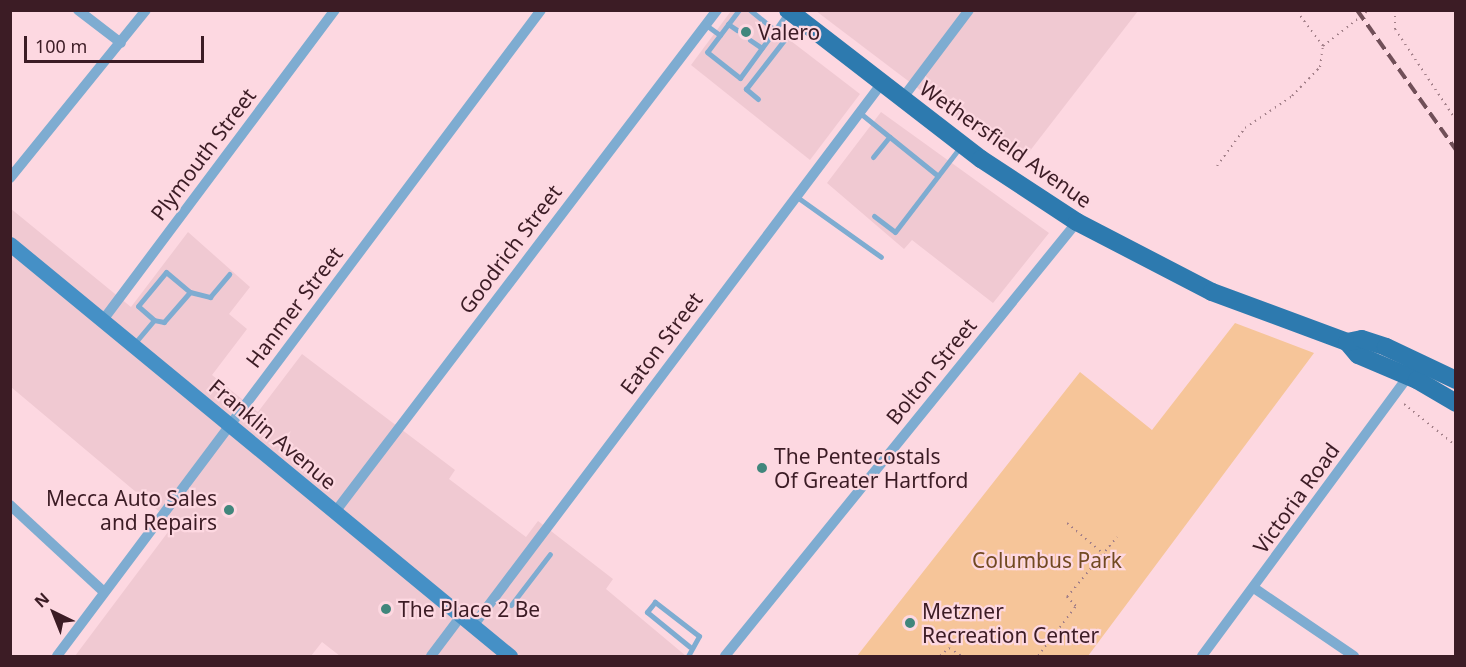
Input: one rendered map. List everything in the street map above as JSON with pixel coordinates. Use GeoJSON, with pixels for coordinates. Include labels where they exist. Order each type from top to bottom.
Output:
{"type":"FeatureCollection","features":[{"type":"Feature","properties":{"kind":"main road","name":"Wethersfield Avenue"},"geometry":{"type":"LineString","coordinates":[[792,14],[962,145],[1077,222],[1212,292],[1347,342],[1358,354],[1414,368]]}},
{"type":"Feature","properties":{"kind":"main road","name":"Franklin Avenue"},"geometry":{"type":"LineString","coordinates":[[10,244],[510,657]]}},
{"type":"Feature","properties":{"kind":"main road"},"geometry":{"type":"LineString","coordinates":[[1414,368],[1455,380]]}},
{"type":"Feature","properties":{"kind":"main road"},"geometry":{"type":"LineString","coordinates":[[1414,368],[1455,404]]}},
{"type":"Feature","properties":{"kind":"street"},"geometry":{"type":"LineString","coordinates":[[78,10],[121,43]]}},
{"type":"Feature","properties":{"kind":"street"},"geometry":{"type":"LineString","coordinates":[[10,178],[146,10]]}},
{"type":"Feature","properties":{"kind":"street","name":"Plymouth Street"},"geometry":{"type":"LineString","coordinates":[[103,320],[335,10]]}},
{"type":"Feature","properties":{"kind":"street","name":"Hanmer Street"},"geometry":{"type":"LineString","coordinates":[[57,657],[103,591],[541,10]]}},
{"type":"Feature","properties":{"kind":"street","name":"Goodrich Street"},"geometry":{"type":"LineString","coordinates":[[335,512],[717,10]]}},
{"type":"Feature","properties":{"kind":"street"},"geometry":{"type":"LineString","coordinates":[[902,99],[969,10]]}},
{"type":"Feature","properties":{"kind":"street","name":"Eaton Street"},"geometry":{"type":"LineString","coordinates":[[431,657],[467,621],[882,83]]}},
{"type":"Feature","properties":{"kind":"street","name":"Bolton Street"},"geometry":{"type":"LineString","coordinates":[[725,657],[1077,222]]}},
{"type":"Feature","properties":{"kind":"street","name":"Victoria Road"},"geometry":{"type":"LineString","coordinates":[[1202,657],[1414,368]]}},
{"type":"Feature","properties":{"kind":"street"},"geometry":{"type":"LineString","coordinates":[[10,505],[103,591]]}},
{"type":"Feature","properties":{"kind":"street"},"geometry":{"type":"LineString","coordinates":[[1254,588],[1354,657]]}},
{"type":"Feature","properties":{"kind":"lane"},"geometry":{"type":"LineString","coordinates":[[739,10],[707,52],[740,78],[775,30],[792,14]]}},
{"type":"Feature","properties":{"kind":"lane"},"geometry":{"type":"LineString","coordinates":[[750,10],[775,30]]}},
{"type":"Feature","properties":{"kind":"lane"},"geometry":{"type":"LineString","coordinates":[[758,99],[746,89],[792,14]]}},
{"type":"Feature","properties":{"kind":"lane"},"geometry":{"type":"LineString","coordinates":[[729,24],[737,30]]}},
{"type":"Feature","properties":{"kind":"lane"},"geometry":{"type":"LineString","coordinates":[[706,25],[720,35]]}},
{"type":"Feature","properties":{"kind":"lane"},"geometry":{"type":"LineString","coordinates":[[750,40],[762,48]]}},
{"type":"Feature","properties":{"kind":"lane"},"geometry":{"type":"LineString","coordinates":[[859,113],[938,176]]}},
{"type":"Feature","properties":{"kind":"lane"},"geometry":{"type":"LineString","coordinates":[[873,157],[889,136]]}},
{"type":"Feature","properties":{"kind":"lane"},"geometry":{"type":"LineString","coordinates":[[874,216],[896,232],[962,145]]}},
{"type":"Feature","properties":{"kind":"lane"},"geometry":{"type":"LineString","coordinates":[[796,197],[881,257]]}},
{"type":"Feature","properties":{"kind":"lane"},"geometry":{"type":"LineString","coordinates":[[190,292],[164,322],[154,320],[138,306],[166,272],[190,292],[210,297],[229,274]]}},
{"type":"Feature","properties":{"kind":"lane"},"geometry":{"type":"LineString","coordinates":[[134,345],[154,320]]}},
{"type":"Feature","properties":{"kind":"lane"},"geometry":{"type":"LineString","coordinates":[[511,605],[550,554]]}},
{"type":"Feature","properties":{"kind":"lane"},"geometry":{"type":"LineString","coordinates":[[688,657],[690,647],[699,636],[656,602],[647,612],[690,647]]}},
{"type":"Feature","properties":{"kind":"path"},"geometry":{"type":"LineString","coordinates":[[1323,46],[1369,10]]}},
{"type":"Feature","properties":{"kind":"path"},"geometry":{"type":"LineString","coordinates":[[1395,10],[1397,31],[1455,120]]}},
{"type":"Feature","properties":{"kind":"path"},"geometry":{"type":"LineString","coordinates":[[1217,166],[1245,128],[1314,75],[1324,59],[1323,46],[1299,14]]}},
{"type":"Feature","properties":{"kind":"path"},"geometry":{"type":"LineString","coordinates":[[1404,404],[1455,446]]}},
{"type":"Feature","properties":{"kind":"path"},"geometry":{"type":"LineString","coordinates":[[1067,523],[1105,555]]}},
{"type":"Feature","properties":{"kind":"path"},"geometry":{"type":"LineString","coordinates":[[1038,657],[1076,606],[1067,597],[1101,552],[1118,537]]}},
{"type":"Feature","properties":{"kind":"path"},"geometry":{"type":"LineString","coordinates":[[940,657],[949,648],[962,657]]}},
{"type":"Feature","properties":{"kind":"shaded area"},"geometry":{"type":"Polygon","coordinates":[[[731,11],[752,11],[860,94],[810,160],[691,65],[731,11]]]}},
{"type":"Feature","properties":{"kind":"shaded area"},"geometry":{"type":"Polygon","coordinates":[[[816,11],[1138,11],[1019,165],[816,11]]]}},
{"type":"Feature","properties":{"kind":"shaded area"},"geometry":{"type":"Polygon","coordinates":[[[881,112],[1049,233],[993,303],[912,240],[904,249],[827,183],[881,112]]]}},
{"type":"Feature","properties":{"kind":"shaded area"},"geometry":{"type":"Polygon","coordinates":[[[10,208],[131,307],[188,232],[250,287],[229,314],[247,329],[212,375],[258,412],[302,354],[455,470],[449,479],[526,537],[538,521],[613,579],[606,589],[686,656],[340,656],[322,642],[311,656],[75,656],[174,524],[11,387],[10,208]]]}},
{"type":"Feature","properties":{"kind":"green space","name":"Columbus Park"},"geometry":{"type":"Polygon","coordinates":[[[1235,323],[1314,353],[1088,656],[857,656],[1080,372],[1152,430],[1235,323]]]}},
{"type":"Feature","properties":{"kind":"railway"},"geometry":{"type":"LineString","coordinates":[[1357,10],[1456,150]]}},
{"type":"Feature","properties":{"kind":"place","name":"Valero"},"geometry":{"type":"Point","coordinates":[746,32]}},
{"type":"Feature","properties":{"kind":"place","name":"The Pentecostals Of Greater Hartford"},"geometry":{"type":"Point","coordinates":[762,468]}},
{"type":"Feature","properties":{"kind":"place","name":"Mecca Auto Sales and Repairs"},"geometry":{"type":"Point","coordinates":[229,510]}},
{"type":"Feature","properties":{"kind":"place","name":"The Place 2 Be"},"geometry":{"type":"Point","coordinates":[386,609]}},
{"type":"Feature","properties":{"kind":"place","name":"Metzner Recreation Center"},"geometry":{"type":"Point","coordinates":[910,623]}}]}
